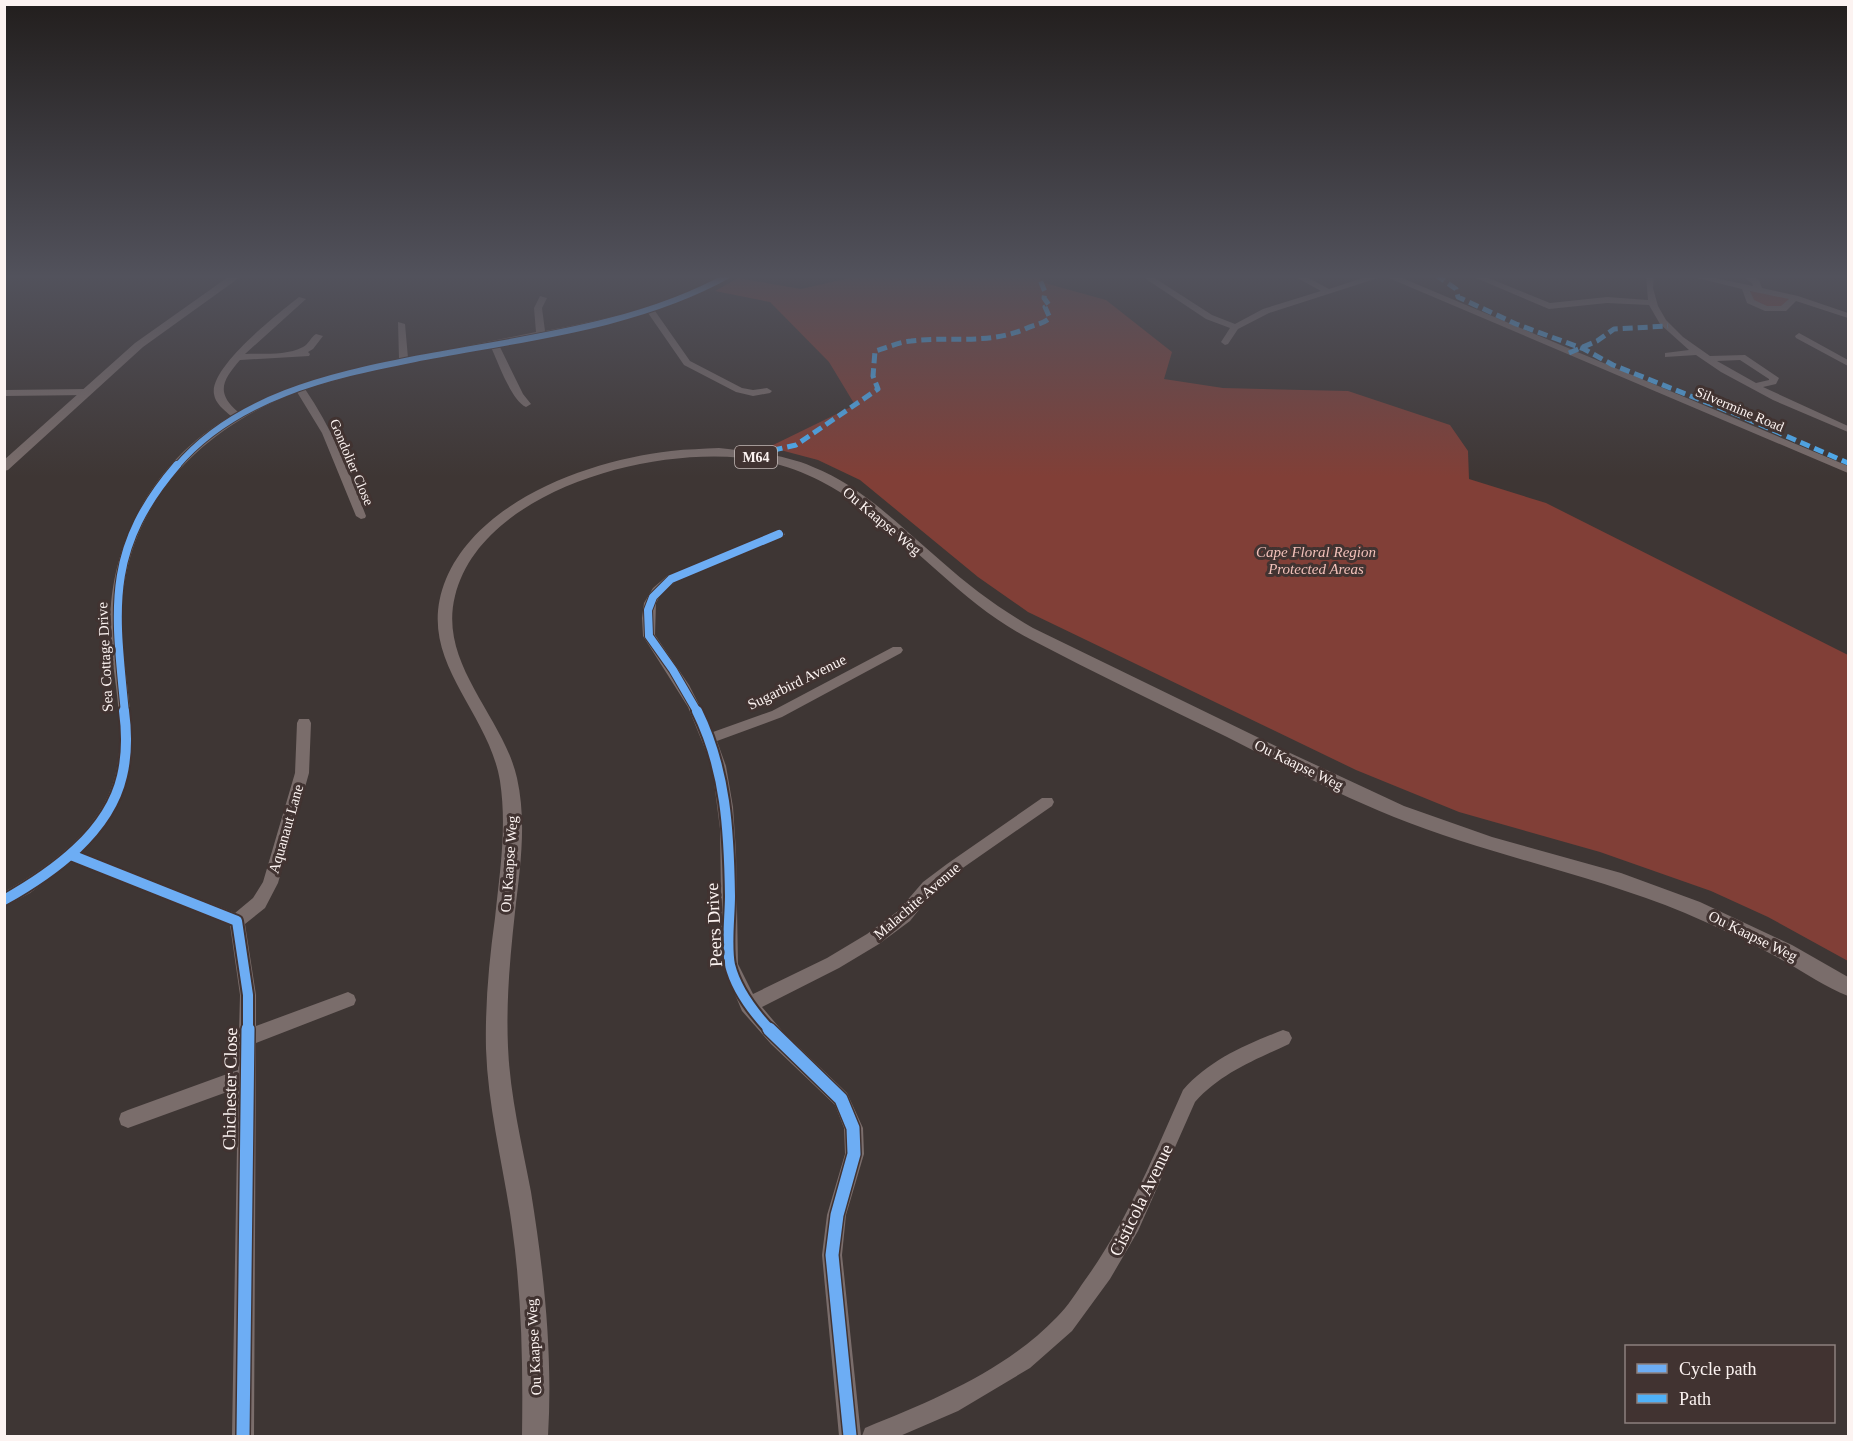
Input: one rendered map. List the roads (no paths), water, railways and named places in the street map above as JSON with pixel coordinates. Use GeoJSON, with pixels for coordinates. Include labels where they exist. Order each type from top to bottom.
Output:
{"type":"FeatureCollection","features":[{"type":"Feature","properties":{"kind":"main road"},"geometry":{"type":"LineString","coordinates":[[4,467],[143,342]]}},
{"type":"Feature","properties":{"kind":"main road","name":"Ou Kaapse Weg"},"geometry":{"type":"LineString","coordinates":[[535,1437],[537,1406],[535,1336],[529,1263],[497,1054],[496,1018],[514,825],[512,798],[499,750],[449,652],[445,639],[444,611],[451,586],[463,561],[497,523],[547,491],[598,471],[657,457],[714,453],[770,459],[817,474],[856,497],[987,607],[1004,619],[1038,636],[1292,762],[1398,811],[1490,844],[1621,881],[1683,904],[1734,926],[1848,987]]}},
{"type":"Feature","properties":{"kind":"street"},"geometry":{"type":"LineString","coordinates":[[237,416],[219,398],[220,380],[253,342]]}},
{"type":"Feature","properties":{"kind":"street"},"geometry":{"type":"LineString","coordinates":[[295,355],[310,347],[312,342]]}},
{"type":"Feature","properties":{"kind":"street"},"geometry":{"type":"LineString","coordinates":[[402,342],[404,361]]}},
{"type":"Feature","properties":{"kind":"street","name":"Sea Cottage Drive"},"geometry":{"type":"LineString","coordinates":[[4,900],[31,885],[71,855],[105,813],[118,788],[126,756],[116,605],[119,576],[127,549],[150,502],[182,458],[207,436],[237,416],[299,388],[336,376],[502,342]]}},
{"type":"Feature","properties":{"kind":"street"},"geometry":{"type":"LineString","coordinates":[[673,342],[687,363],[739,390],[753,393],[767,391]]}},
{"type":"Feature","properties":{"kind":"street","name":"Silvermine Road"},"geometry":{"type":"LineString","coordinates":[[1547,342],[1848,470]]}},
{"type":"Feature","properties":{"kind":"street"},"geometry":{"type":"LineString","coordinates":[[1688,342],[1710,359],[1795,407],[1848,429]]}},
{"type":"Feature","properties":{"kind":"street"},"geometry":{"type":"LineString","coordinates":[[1811,342],[1848,363]]}},
{"type":"Feature","properties":{"kind":"street"},"geometry":{"type":"LineString","coordinates":[[494,344],[519,395],[526,404]]}},
{"type":"Feature","properties":{"kind":"street"},"geometry":{"type":"LineString","coordinates":[[1833,354],[1848,351]]}},
{"type":"Feature","properties":{"kind":"street"},"geometry":{"type":"LineString","coordinates":[[1668,355],[1700,352]]}},
{"type":"Feature","properties":{"kind":"street"},"geometry":{"type":"LineString","coordinates":[[239,357],[306,354]]}},
{"type":"Feature","properties":{"kind":"street"},"geometry":{"type":"LineString","coordinates":[[1710,359],[1742,357],[1774,378],[1773,382],[1757,386]]}},
{"type":"Feature","properties":{"kind":"street","name":"Gondolier Close"},"geometry":{"type":"LineString","coordinates":[[299,388],[310,402],[336,452],[361,516]]}},
{"type":"Feature","properties":{"kind":"street"},"geometry":{"type":"LineString","coordinates":[[4,393],[88,392]]}},
{"type":"Feature","properties":{"kind":"street","name":"Peers Drive"},"geometry":{"type":"LineString","coordinates":[[779,534],[671,579],[662,586],[647,607],[649,636],[696,709],[723,786],[730,964],[737,986],[748,1005],[786,1048],[841,1100],[850,1114],[855,1131],[857,1145],[855,1158],[833,1230],[832,1255],[850,1437]]}},
{"type":"Feature","properties":{"kind":"street","name":"Sugarbird Avenue"},"geometry":{"type":"LineString","coordinates":[[708,739],[777,714],[897,650]]}},
{"type":"Feature","properties":{"kind":"street","name":"Aquanaut Lane"},"geometry":{"type":"LineString","coordinates":[[237,921],[259,903],[270,883],[302,773],[304,723]]}},
{"type":"Feature","properties":{"kind":"street","name":"Malachite Avenue"},"geometry":{"type":"LineString","coordinates":[[748,1005],[833,963],[873,939],[904,916],[928,887],[952,868],[1047,802]]}},
{"type":"Feature","properties":{"kind":"street"},"geometry":{"type":"LineString","coordinates":[[71,855],[237,921]]}},
{"type":"Feature","properties":{"kind":"street","name":"Chichester Close"},"geometry":{"type":"LineString","coordinates":[[237,921],[248,995],[243,1437]]}},
{"type":"Feature","properties":{"kind":"street"},"geometry":{"type":"LineString","coordinates":[[247,1038],[348,1000]]}},
{"type":"Feature","properties":{"kind":"street","name":"Cisticola Avenue"},"geometry":{"type":"LineString","coordinates":[[873,1437],[912,1421],[995,1378],[1036,1350],[1066,1322],[1121,1245],[1190,1096],[1200,1082],[1214,1071],[1283,1038]]}},
{"type":"Feature","properties":{"kind":"street"},"geometry":{"type":"LineString","coordinates":[[128,1119],[246,1076]]}},
{"type":"Feature","properties":{"kind":"park label","name":"Cape Floral Region Protected Areas"},"geometry":{"type":"Point","coordinates":[1316,560]}}]}
